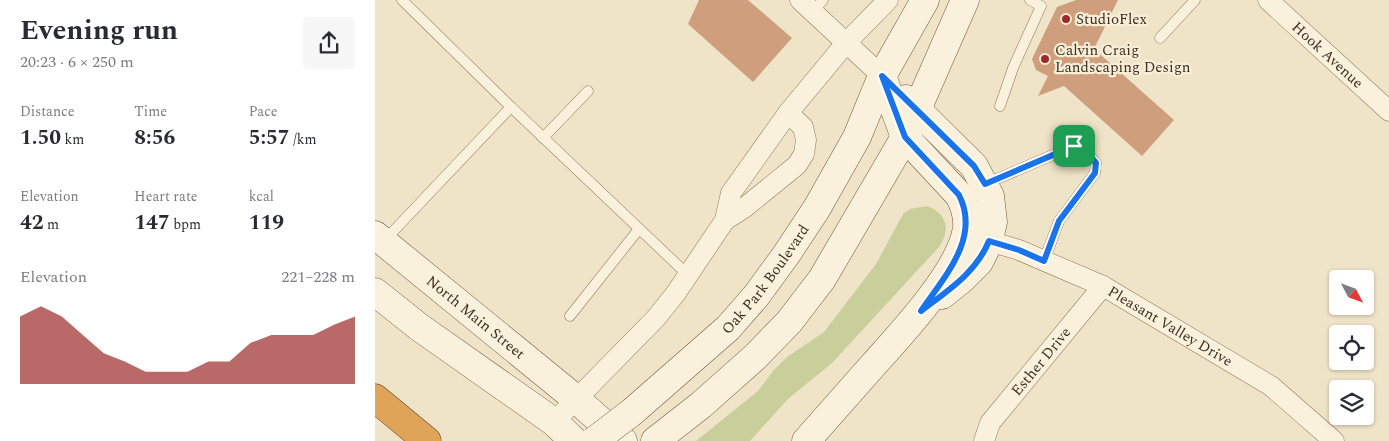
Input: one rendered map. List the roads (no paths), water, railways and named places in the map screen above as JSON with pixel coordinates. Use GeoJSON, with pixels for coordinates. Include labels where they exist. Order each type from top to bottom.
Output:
{"type":"FeatureCollection","features":[{"type":"Feature","properties":{"kind":"highway"},"geometry":{"type":"LineString","coordinates":[[375,398],[427,441]]}},
{"type":"Feature","properties":{"kind":"street"},"geometry":{"type":"LineString","coordinates":[[554,422],[656,318],[725,220],[731,193],[788,113],[846,43],[888,0]]}},
{"type":"Feature","properties":{"kind":"street","name":"Oak Park Boulevard"},"geometry":{"type":"LineString","coordinates":[[594,441],[632,412],[729,328],[761,289],[817,208],[857,137],[882,76],[925,0]]}},
{"type":"Feature","properties":{"kind":"street"},"geometry":{"type":"LineString","coordinates":[[656,440],[708,399],[755,357],[789,322],[822,279],[905,137],[965,0]]}},
{"type":"Feature","properties":{"kind":"street","name":"Hook Avenue"},"geometry":{"type":"LineString","coordinates":[[1268,0],[1389,110]]}},
{"type":"Feature","properties":{"kind":"street"},"geometry":{"type":"LineString","coordinates":[[812,4],[846,43],[918,110],[974,166],[990,196],[993,222],[989,241],[979,262],[962,279],[921,311]]}},
{"type":"Feature","properties":{"kind":"street"},"geometry":{"type":"LineString","coordinates":[[806,441],[921,311],[949,271],[962,246],[967,229],[964,205],[959,195],[905,137],[882,76]]}},
{"type":"Feature","properties":{"kind":"street"},"geometry":{"type":"LineString","coordinates":[[725,220],[744,208],[797,166],[804,154],[806,140],[803,127],[788,113]]}},
{"type":"Feature","properties":{"kind":"street","name":"North Main Street"},"geometry":{"type":"LineString","coordinates":[[379,239],[576,399],[623,441]]}},
{"type":"Feature","properties":{"kind":"street","name":"Pleasant Valley Drive"},"geometry":{"type":"LineString","coordinates":[[989,241],[1019,250],[1103,286],[1271,386],[1335,441]]}},
{"type":"Feature","properties":{"kind":"street","name":"Esther Drive"},"geometry":{"type":"LineString","coordinates":[[984,441],[989,424],[1103,286]]}},
{"type":"Feature","properties":{"kind":"street"},"geometry":{"type":"LineString","coordinates":[[375,292],[419,327],[554,422],[575,441]]}},
{"type":"Feature","properties":{"kind":"lane"},"geometry":{"type":"LineString","coordinates":[[402,0],[543,138],[688,275]]}},
{"type":"Feature","properties":{"kind":"lane"},"geometry":{"type":"LineString","coordinates":[[1000,106],[1013,68],[1041,6],[1030,0]]}},
{"type":"Feature","properties":{"kind":"lane"},"geometry":{"type":"LineString","coordinates":[[1160,38],[1195,0]]}},
{"type":"Feature","properties":{"kind":"lane"},"geometry":{"type":"LineString","coordinates":[[543,138],[587,91]]}},
{"type":"Feature","properties":{"kind":"lane"},"geometry":{"type":"LineString","coordinates":[[379,239],[511,107]]}},
{"type":"Feature","properties":{"kind":"lane"},"geometry":{"type":"LineString","coordinates":[[985,184],[1074,146],[1083,148],[1096,163],[1095,173],[1059,221],[1044,261]]}},
{"type":"Feature","properties":{"kind":"lane"},"geometry":{"type":"LineString","coordinates":[[570,316],[639,229]]}},
{"type":"Feature","properties":{"kind":"place","name":"StudioFlex"},"geometry":{"type":"Point","coordinates":[1066,19]}},
{"type":"Feature","properties":{"kind":"place","name":"Calvin Craig Landscaping Design"},"geometry":{"type":"Point","coordinates":[1045,59]}}]}
